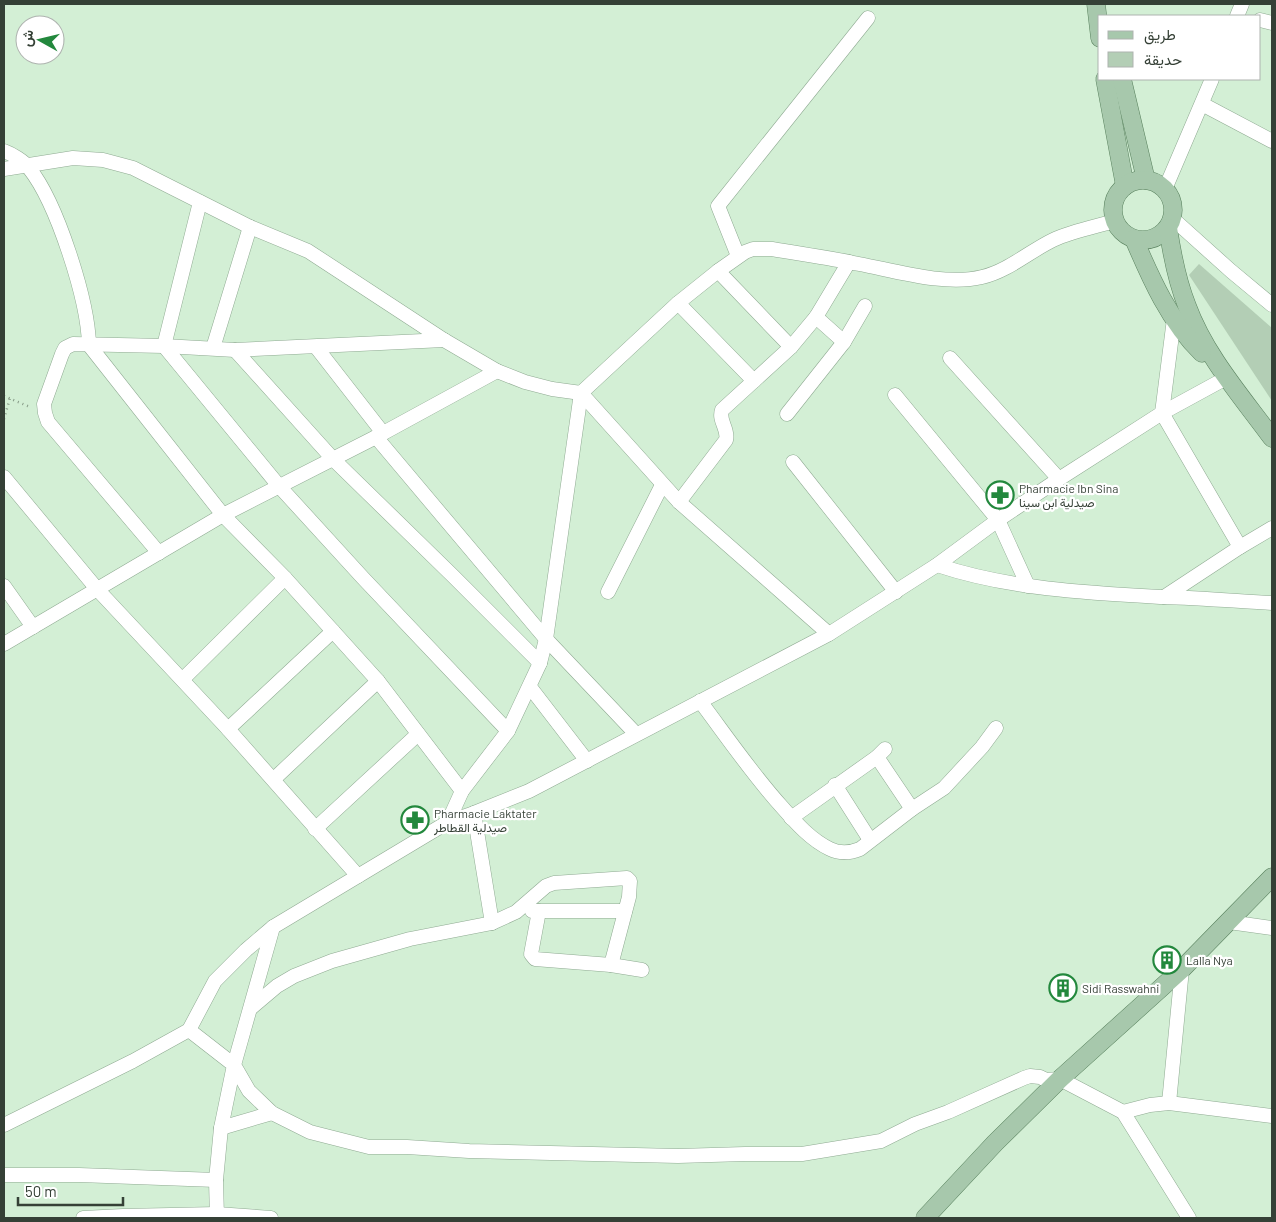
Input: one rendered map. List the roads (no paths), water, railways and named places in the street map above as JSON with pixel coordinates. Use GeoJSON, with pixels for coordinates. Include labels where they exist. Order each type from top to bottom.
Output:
{"type":"FeatureCollection","features":[{"type":"Feature","properties":{"kind":"main road"},"geometry":{"type":"LineString","coordinates":[[1096,4],[1098,21]]}},
{"type":"Feature","properties":{"kind":"main road"},"geometry":{"type":"LineString","coordinates":[[1105,80],[1125,186]]}},
{"type":"Feature","properties":{"kind":"main road"},"geometry":{"type":"LineString","coordinates":[[1122,80],[1146,180]]}},
{"type":"Feature","properties":{"kind":"main road"},"geometry":{"type":"LineString","coordinates":[[1170,223],[1158,236],[1146,240],[1134,239],[1122,232],[1115,221],[1113,208],[1116,195],[1125,186],[1135,181],[1146,180],[1156,183],[1165,189],[1172,203],[1170,223],[1174,268],[1187,307],[1205,344],[1272,438]]}},
{"type":"Feature","properties":{"kind":"main road"},"geometry":{"type":"LineString","coordinates":[[1134,239],[1158,292],[1174,319],[1199,350],[1228,377]]}},
{"type":"Feature","properties":{"kind":"main road"},"geometry":{"type":"LineString","coordinates":[[925,1218],[995,1143],[1060,1079],[1182,969],[1272,877]]}},
{"type":"Feature","properties":{"kind":"street"},"geometry":{"type":"LineString","coordinates":[[738,256],[718,206],[868,18]]}},
{"type":"Feature","properties":{"kind":"street"},"geometry":{"type":"LineString","coordinates":[[1165,189],[1212,80]]}},
{"type":"Feature","properties":{"kind":"street"},"geometry":{"type":"LineString","coordinates":[[1202,104],[1272,141]]}},
{"type":"Feature","properties":{"kind":"street"},"geometry":{"type":"LineString","coordinates":[[4,151],[28,166],[40,184],[51,207],[67,249],[88,328],[89,346],[223,515],[285,578],[378,680],[462,791]]}},
{"type":"Feature","properties":{"kind":"street"},"geometry":{"type":"LineString","coordinates":[[4,169],[73,158],[103,160],[132,168],[250,227],[308,251],[444,340],[497,371],[525,382],[552,389],[581,393],[679,502],[829,634]]}},
{"type":"Feature","properties":{"kind":"street"},"geometry":{"type":"LineString","coordinates":[[164,346],[200,202]]}},
{"type":"Feature","properties":{"kind":"street"},"geometry":{"type":"LineString","coordinates":[[448,822],[462,791],[508,731],[540,663],[546,639],[581,393],[678,303],[738,256],[753,249],[772,249],[925,276],[955,279],[983,277],[1068,234],[1115,221]]}},
{"type":"Feature","properties":{"kind":"street"},"geometry":{"type":"LineString","coordinates":[[1170,223],[1272,305]]}},
{"type":"Feature","properties":{"kind":"street"},"geometry":{"type":"LineString","coordinates":[[213,348],[250,227]]}},
{"type":"Feature","properties":{"kind":"street"},"geometry":{"type":"LineString","coordinates":[[679,502],[726,440],[728,435],[721,413],[791,347],[816,317],[850,262]]}},
{"type":"Feature","properties":{"kind":"street"},"geometry":{"type":"LineString","coordinates":[[718,271],[791,347]]}},
{"type":"Feature","properties":{"kind":"street"},"geometry":{"type":"LineString","coordinates":[[678,303],[754,381]]}},
{"type":"Feature","properties":{"kind":"street"},"geometry":{"type":"LineString","coordinates":[[787,414],[844,342],[865,306]]}},
{"type":"Feature","properties":{"kind":"street"},"geometry":{"type":"LineString","coordinates":[[816,317],[844,342]]}},
{"type":"Feature","properties":{"kind":"street"},"geometry":{"type":"LineString","coordinates":[[1174,319],[1162,413],[1240,548]]}},
{"type":"Feature","properties":{"kind":"street"},"geometry":{"type":"LineString","coordinates":[[159,554],[48,422],[44,404],[62,354],[66,348],[73,344],[235,350],[444,340]]}},
{"type":"Feature","properties":{"kind":"street"},"geometry":{"type":"LineString","coordinates":[[164,346],[279,486],[508,731]]}},
{"type":"Feature","properties":{"kind":"street"},"geometry":{"type":"LineString","coordinates":[[316,347],[380,435],[546,639],[636,734]]}},
{"type":"Feature","properties":{"kind":"street"},"geometry":{"type":"LineString","coordinates":[[235,350],[333,459],[540,663]]}},
{"type":"Feature","properties":{"kind":"street"},"geometry":{"type":"LineString","coordinates":[[950,358],[1058,479]]}},
{"type":"Feature","properties":{"kind":"street"},"geometry":{"type":"LineString","coordinates":[[4,644],[223,515],[380,435],[497,371]]}},
{"type":"Feature","properties":{"kind":"street"},"geometry":{"type":"LineString","coordinates":[[4,1125],[133,1061],[189,1030],[215,981],[246,950],[273,927],[448,822],[474,814],[529,791],[829,634],[937,565],[1058,479],[1162,413],[1228,377]]}},
{"type":"Feature","properties":{"kind":"street"},"geometry":{"type":"LineString","coordinates":[[895,395],[998,520],[1028,586]]}},
{"type":"Feature","properties":{"kind":"street"},"geometry":{"type":"LineString","coordinates":[[793,462],[896,592]]}},
{"type":"Feature","properties":{"kind":"street"},"geometry":{"type":"LineString","coordinates":[[4,477],[98,589],[274,779],[315,829],[358,876]]}},
{"type":"Feature","properties":{"kind":"street"},"geometry":{"type":"LineString","coordinates":[[608,592],[662,485]]}},
{"type":"Feature","properties":{"kind":"street"},"geometry":{"type":"LineString","coordinates":[[1164,597],[1272,528]]}},
{"type":"Feature","properties":{"kind":"street"},"geometry":{"type":"LineString","coordinates":[[937,565],[968,576],[1028,586],[1124,595],[1272,603]]}},
{"type":"Feature","properties":{"kind":"street"},"geometry":{"type":"LineString","coordinates":[[183,679],[285,578]]}},
{"type":"Feature","properties":{"kind":"street"},"geometry":{"type":"LineString","coordinates":[[4,586],[33,627]]}},
{"type":"Feature","properties":{"kind":"street"},"geometry":{"type":"LineString","coordinates":[[228,729],[333,630]]}},
{"type":"Feature","properties":{"kind":"street"},"geometry":{"type":"LineString","coordinates":[[274,779],[378,680]]}},
{"type":"Feature","properties":{"kind":"street"},"geometry":{"type":"LineString","coordinates":[[530,687],[587,761]]}},
{"type":"Feature","properties":{"kind":"street"},"geometry":{"type":"LineString","coordinates":[[700,701],[764,787],[791,818],[811,838],[840,853],[852,853],[860,849],[912,809],[944,788],[982,748],[996,728]]}},
{"type":"Feature","properties":{"kind":"street"},"geometry":{"type":"LineString","coordinates":[[315,829],[418,734]]}},
{"type":"Feature","properties":{"kind":"street"},"geometry":{"type":"LineString","coordinates":[[791,818],[881,753],[912,809]]}},
{"type":"Feature","properties":{"kind":"street"},"geometry":{"type":"LineString","coordinates":[[835,785],[870,840]]}},
{"type":"Feature","properties":{"kind":"street"},"geometry":{"type":"LineString","coordinates":[[474,814],[492,923]]}},
{"type":"Feature","properties":{"kind":"street"},"geometry":{"type":"LineString","coordinates":[[251,1008],[277,986],[294,976],[332,961],[410,939],[492,923],[516,912],[546,886],[554,883],[627,878],[631,886],[611,965]]}},
{"type":"Feature","properties":{"kind":"street"},"geometry":{"type":"LineString","coordinates":[[539,911],[532,957],[542,960],[611,965],[642,970]]}},
{"type":"Feature","properties":{"kind":"street"},"geometry":{"type":"LineString","coordinates":[[516,912],[626,911]]}},
{"type":"Feature","properties":{"kind":"street"},"geometry":{"type":"LineString","coordinates":[[1229,922],[1272,928]]}},
{"type":"Feature","properties":{"kind":"street"},"geometry":{"type":"LineString","coordinates":[[217,1216],[216,1180],[221,1128],[234,1065],[273,927]]}},
{"type":"Feature","properties":{"kind":"street"},"geometry":{"type":"LineString","coordinates":[[1169,1103],[1182,969]]}},
{"type":"Feature","properties":{"kind":"street"},"geometry":{"type":"LineString","coordinates":[[189,1030],[234,1065],[249,1091],[272,1113],[310,1132],[369,1147],[678,1156],[802,1154],[881,1141],[915,1124],[948,1112],[1030,1076],[1046,1080],[1060,1079],[1123,1112],[1189,1218]]}},
{"type":"Feature","properties":{"kind":"street"},"geometry":{"type":"LineString","coordinates":[[1123,1112],[1150,1105],[1169,1103],[1272,1116]]}},
{"type":"Feature","properties":{"kind":"street"},"geometry":{"type":"LineString","coordinates":[[221,1128],[272,1113]]}},
{"type":"Feature","properties":{"kind":"street"},"geometry":{"type":"LineString","coordinates":[[4,1175],[79,1175],[216,1180]]}},
{"type":"Feature","properties":{"kind":"street"},"geometry":{"type":"LineString","coordinates":[[83,1218],[217,1216],[271,1218]]}},
{"type":"Feature","properties":{"kind":"place","name":"Pharmacie Ibn Sina صيدلية ابن سينا"},"geometry":{"type":"Point","coordinates":[1000,495]}},
{"type":"Feature","properties":{"kind":"place","name":"Pharmacie Laktater صيدلية القطاطر"},"geometry":{"type":"Point","coordinates":[415,820]}},
{"type":"Feature","properties":{"kind":"place","name":"Lalla Nya"},"geometry":{"type":"Point","coordinates":[1167,960]}},
{"type":"Feature","properties":{"kind":"place","name":"Sidi Rasswahni"},"geometry":{"type":"Point","coordinates":[1063,988]}}]}
